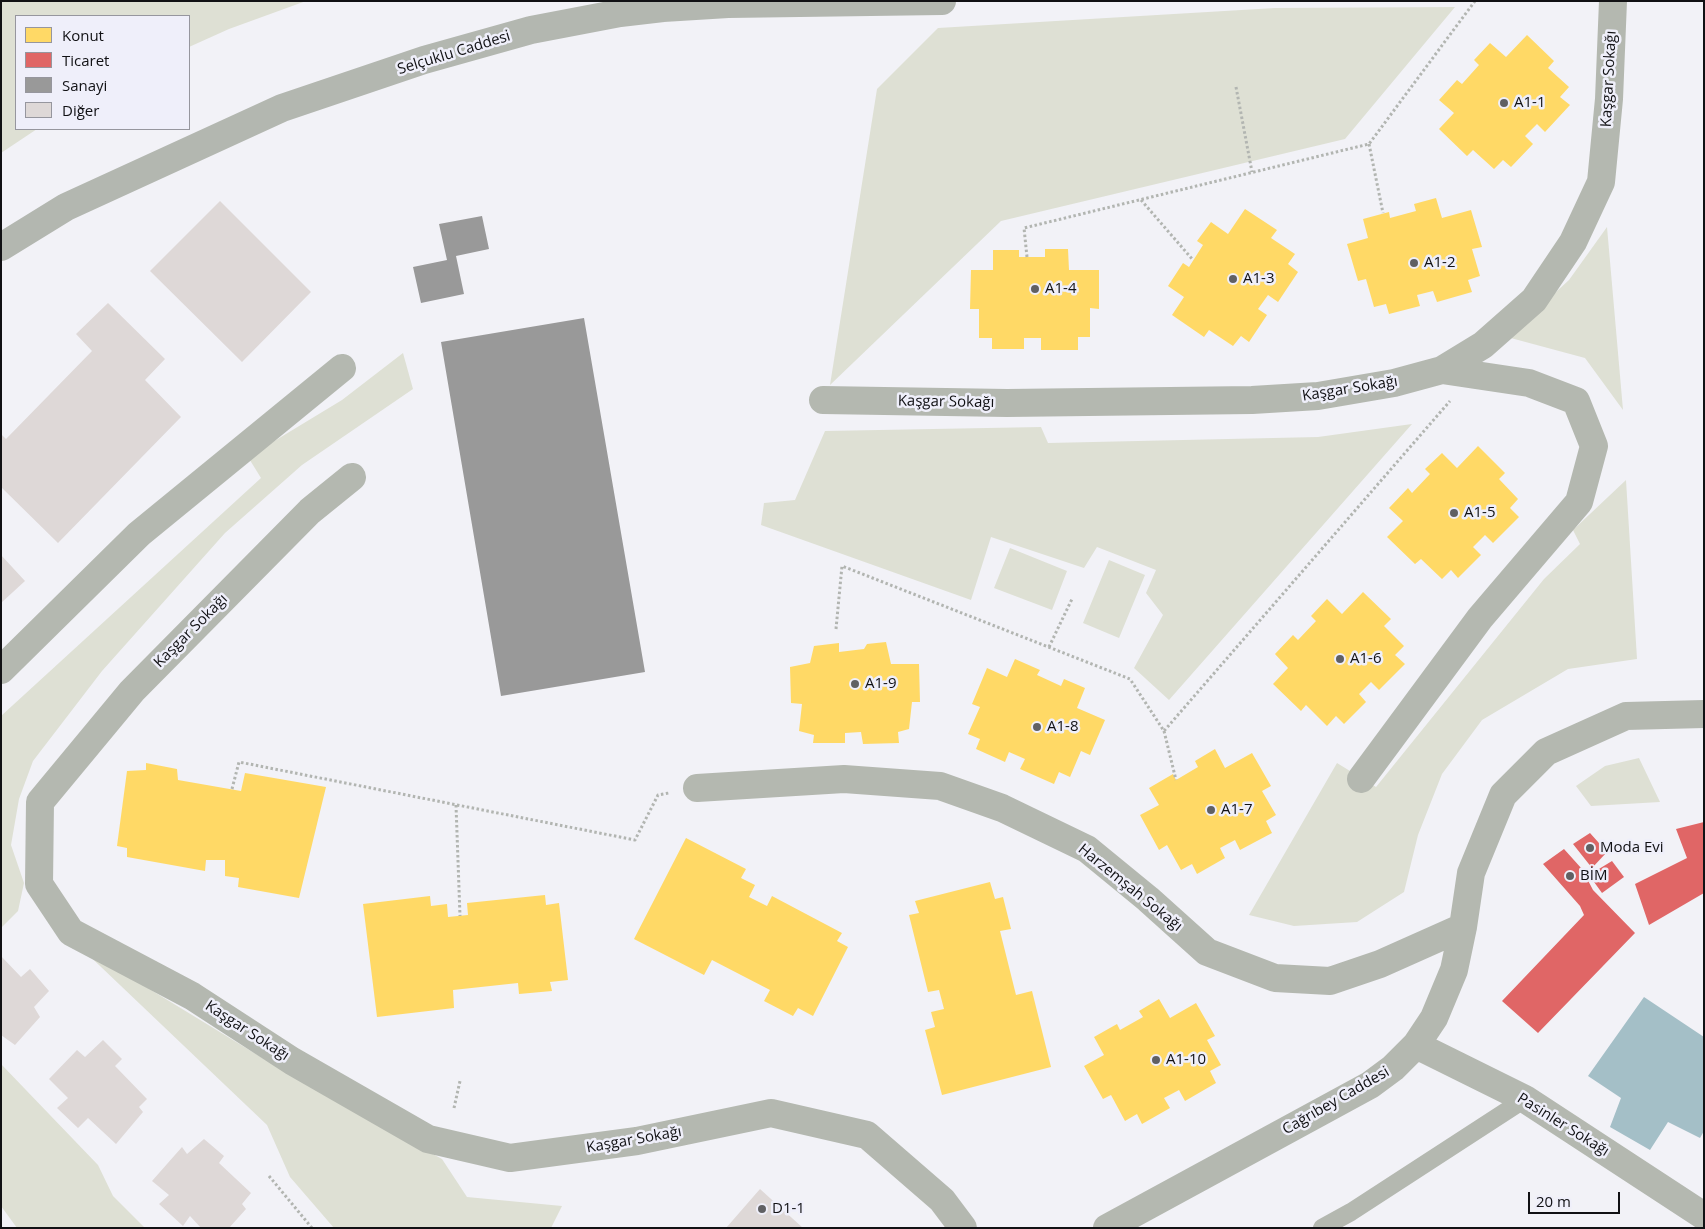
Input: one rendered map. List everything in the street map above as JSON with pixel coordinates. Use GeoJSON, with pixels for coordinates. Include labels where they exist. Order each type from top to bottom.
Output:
{"type":"FeatureCollection","features":[{"type":"Feature","properties":{"kind":"street","name":"Selçuklu Caddesi"},"geometry":{"type":"LineString","coordinates":[[1,247],[66,207],[282,108],[424,60],[531,30],[620,13],[663,8],[728,4],[942,1]]}},
{"type":"Feature","properties":{"kind":"street","name":"Kaşgar Sokağı"},"geometry":{"type":"LineString","coordinates":[[823,400],[1007,403],[1252,400],[1318,396],[1394,383],[1442,370],[1483,345],[1534,300],[1573,242],[1601,182],[1609,99],[1613,1]]}},
{"type":"Feature","properties":{"kind":"street"},"geometry":{"type":"LineString","coordinates":[[1,670],[139,534],[342,368]]}},
{"type":"Feature","properties":{"kind":"street"},"geometry":{"type":"LineString","coordinates":[[1361,779],[1480,618],[1579,502],[1594,446],[1576,401],[1529,383],[1442,370]]}},
{"type":"Feature","properties":{"kind":"street","name":"Kaşgar Sokağı"},"geometry":{"type":"LineString","coordinates":[[352,477],[310,511],[132,691],[40,802],[39,884],[70,932],[192,996],[292,1061],[428,1139],[510,1158],[637,1141],[772,1113],[867,1135],[942,1200],[963,1228]]}},
{"type":"Feature","properties":{"kind":"street","name":"Cağrıbey Caddesi"},"geometry":{"type":"LineString","coordinates":[[1108,1228],[1370,1085],[1393,1068],[1416,1045],[1434,1018],[1454,970],[1471,873],[1503,795],[1546,752],[1626,716],[1704,714]]}},
{"type":"Feature","properties":{"kind":"street","name":"Harzemşah Sokağı"},"geometry":{"type":"LineString","coordinates":[[697,788],[844,779],[940,786],[1002,808],[1087,849],[1148,899],[1207,952],[1275,978],[1330,981],[1380,964],[1463,927]]}},
{"type":"Feature","properties":{"kind":"street","name":"Pasinler Sokağı"},"geometry":{"type":"LineString","coordinates":[[1416,1045],[1525,1099],[1704,1216]]}},
{"type":"Feature","properties":{"kind":"lane"},"geometry":{"type":"LineString","coordinates":[[1322,1228],[1351,1212],[1525,1099]]}},
{"type":"Feature","properties":{"kind":"path"},"geometry":{"type":"LineString","coordinates":[[1027,256],[1024,228],[1369,144],[1475,1]]}},
{"type":"Feature","properties":{"kind":"path"},"geometry":{"type":"LineString","coordinates":[[1236,87],[1252,172]]}},
{"type":"Feature","properties":{"kind":"path"},"geometry":{"type":"LineString","coordinates":[[1369,144],[1383,213]]}},
{"type":"Feature","properties":{"kind":"path"},"geometry":{"type":"LineString","coordinates":[[1141,200],[1193,260]]}},
{"type":"Feature","properties":{"kind":"path"},"geometry":{"type":"LineString","coordinates":[[1164,731],[1473,374]]}},
{"type":"Feature","properties":{"kind":"path"},"geometry":{"type":"LineString","coordinates":[[836,629],[842,566],[1130,679],[1164,731],[1176,780]]}},
{"type":"Feature","properties":{"kind":"path"},"geometry":{"type":"LineString","coordinates":[[1049,647],[1072,599]]}},
{"type":"Feature","properties":{"kind":"path"},"geometry":{"type":"LineString","coordinates":[[232,789],[239,762],[635,840],[658,796],[697,788]]}},
{"type":"Feature","properties":{"kind":"path"},"geometry":{"type":"LineString","coordinates":[[456,805],[460,916]]}},
{"type":"Feature","properties":{"kind":"path"},"geometry":{"type":"LineString","coordinates":[[454,1108],[460,1080]]}},
{"type":"Feature","properties":{"kind":"path"},"geometry":{"type":"LineString","coordinates":[[269,1176],[312,1228]]}},
{"type":"Feature","properties":{"kind":"shaded area"},"geometry":{"type":"Polygon","coordinates":[[[1,1],[306,1],[229,29],[190,47],[190,15],[15,15],[15,130],[36,130],[1,153],[1,1]]]}},
{"type":"Feature","properties":{"kind":"shaded area"},"geometry":{"type":"Polygon","coordinates":[[[1455,7],[1345,139],[1001,221],[830,385],[877,89],[938,28],[1275,8],[1455,7]]]}},
{"type":"Feature","properties":{"kind":"shaded area"},"geometry":{"type":"Polygon","coordinates":[[[1607,227],[1623,410],[1585,358],[1507,337],[1569,280],[1607,227]]]}},
{"type":"Feature","properties":{"kind":"shaded area"},"geometry":{"type":"Polygon","coordinates":[[[403,353],[413,389],[302,465],[225,533],[102,671],[33,761],[19,799],[11,845],[24,883],[18,911],[1,928],[1,716],[261,478],[248,457],[342,400],[403,353]]]}},
{"type":"Feature","properties":{"kind":"shaded area"},"geometry":{"type":"Polygon","coordinates":[[[1412,424],[1169,700],[1134,668],[1163,615],[1146,593],[1156,570],[1097,547],[1084,568],[991,537],[971,600],[761,525],[764,503],[795,500],[825,431],[1041,427],[1048,443],[1318,437],[1412,424]]]}},
{"type":"Feature","properties":{"kind":"shaded area"},"geometry":{"type":"Polygon","coordinates":[[[1626,480],[1637,659],[1568,669],[1482,720],[1442,774],[1418,835],[1404,892],[1357,922],[1294,926],[1249,915],[1337,763],[1376,787],[1544,579],[1580,544],[1573,530],[1626,480]]]}},
{"type":"Feature","properties":{"kind":"shaded area"},"geometry":{"type":"Polygon","coordinates":[[[1010,548],[1067,571],[1052,610],[994,588],[1010,548]]]}},
{"type":"Feature","properties":{"kind":"shaded area"},"geometry":{"type":"Polygon","coordinates":[[[1109,560],[1145,575],[1119,638],[1083,623],[1109,560]]]}},
{"type":"Feature","properties":{"kind":"shaded area"},"geometry":{"type":"Polygon","coordinates":[[[1639,758],[1660,802],[1591,806],[1576,786],[1605,766],[1639,758]]]}},
{"type":"Feature","properties":{"kind":"shaded area"},"geometry":{"type":"Polygon","coordinates":[[[79,946],[305,1084],[442,1159],[467,1197],[562,1206],[551,1228],[334,1228],[290,1177],[267,1125],[79,946]]]}},
{"type":"Feature","properties":{"kind":"shaded area"},"geometry":{"type":"Polygon","coordinates":[[[1,1064],[98,1165],[113,1196],[145,1228],[17,1228],[1,1206],[1,1064]]]}},
{"type":"Feature","properties":{"kind":"water"},"geometry":{"type":"Polygon","coordinates":[[[1644,997],[1704,1037],[1704,1131],[1700,1138],[1668,1122],[1650,1150],[1610,1127],[1621,1098],[1588,1076],[1644,997]]]}},
{"type":"Feature","properties":{"kind":"building: Konut","name":"A1-1"},"geometry":{"type":"Polygon","coordinates":[[[1527,35],[1554,61],[1548,68],[1569,87],[1560,97],[1570,105],[1545,132],[1537,124],[1525,136],[1533,144],[1511,167],[1503,160],[1494,169],[1473,150],[1467,156],[1439,129],[1454,113],[1439,100],[1457,80],[1462,84],[1479,65],[1474,60],[1490,43],[1506,57],[1527,35]]]}},
{"type":"Feature","properties":{"kind":"building: Konut","name":"A1-2"},"geometry":{"type":"Polygon","coordinates":[[[1436,198],[1442,218],[1471,210],[1482,247],[1472,249],[1480,276],[1468,280],[1472,292],[1437,302],[1433,291],[1417,295],[1420,306],[1389,314],[1386,304],[1374,307],[1366,279],[1358,281],[1347,244],[1368,238],[1363,219],[1389,212],[1390,218],[1416,211],[1414,204],[1436,198]]]}},
{"type":"Feature","properties":{"kind":"building: Konut","name":"A1-3"},"geometry":{"type":"Polygon","coordinates":[[[1245,209],[1277,230],[1271,238],[1295,254],[1288,264],[1298,272],[1278,302],[1268,295],[1258,309],[1267,315],[1249,342],[1241,336],[1233,346],[1209,330],[1204,337],[1172,315],[1184,297],[1168,286],[1183,263],[1189,267],[1203,245],[1197,241],[1211,222],[1228,234],[1245,209]]]}},
{"type":"Feature","properties":{"kind":"building: Konut","name":"A1-4"},"geometry":{"type":"Polygon","coordinates":[[[1045,249],[1068,249],[1069,270],[1099,270],[1099,309],[1090,308],[1090,337],[1078,337],[1078,350],[1041,350],[1041,338],[1024,338],[1024,349],[992,349],[992,338],[979,338],[979,309],[970,309],[971,270],[993,270],[993,250],[1019,250],[1019,257],[1045,257],[1045,249]]]}},
{"type":"Feature","properties":{"kind":"building: Konut","name":"A1-5"},"geometry":{"type":"Polygon","coordinates":[[[1478,446],[1505,473],[1499,479],[1518,499],[1510,508],[1519,517],[1493,543],[1485,535],[1473,547],[1481,555],[1458,578],[1451,570],[1442,579],[1421,559],[1415,564],[1387,537],[1403,521],[1389,508],[1408,488],[1412,493],[1430,474],[1425,469],[1442,453],[1457,468],[1478,446]]]}},
{"type":"Feature","properties":{"kind":"building: Konut","name":"A1-6"},"geometry":{"type":"Polygon","coordinates":[[[1363,592],[1391,619],[1384,626],[1404,646],[1395,655],[1405,664],[1379,690],[1371,682],[1359,694],[1366,702],[1344,724],[1336,716],[1327,726],[1306,705],[1301,711],[1273,684],[1288,668],[1275,654],[1293,635],[1298,640],[1316,621],[1311,616],[1327,599],[1342,614],[1363,592]]]}},
{"type":"Feature","properties":{"kind":"building: Konut","name":"A1-9"},"geometry":{"type":"Polygon","coordinates":[[[886,642],[891,664],[919,664],[920,702],[912,702],[909,729],[898,732],[899,743],[863,744],[861,732],[845,733],[845,743],[813,743],[814,735],[799,731],[802,704],[791,703],[790,667],[810,663],[814,646],[839,643],[839,652],[864,649],[867,644],[886,642]]]}},
{"type":"Feature","properties":{"kind":"building: Konut","name":"A1-8"},"geometry":{"type":"Polygon","coordinates":[[[1015,659],[1040,670],[1037,675],[1061,686],[1064,679],[1085,688],[1077,708],[1105,720],[1090,755],[1081,751],[1070,777],[1059,772],[1054,784],[1020,769],[1025,759],[1009,752],[1005,762],[976,749],[980,739],[968,734],[980,707],[972,704],[987,668],[1007,677],[1015,659]]]}},
{"type":"Feature","properties":{"kind":"building: Konut","name":"A1-7"},"geometry":{"type":"Polygon","coordinates":[[[1215,749],[1225,768],[1252,753],[1271,786],[1262,791],[1276,815],[1266,821],[1272,833],[1240,850],[1235,840],[1220,848],[1225,858],[1197,874],[1192,864],[1181,870],[1167,845],[1159,850],[1140,815],[1159,805],[1149,788],[1173,774],[1176,780],[1198,767],[1195,761],[1215,749]]]}},
{"type":"Feature","properties":{"kind":"building: Konut"},"geometry":{"type":"Polygon","coordinates":[[[146,763],[177,769],[178,780],[241,791],[245,773],[326,787],[299,898],[238,887],[239,878],[225,876],[225,860],[206,860],[205,871],[127,857],[127,848],[117,846],[127,771],[146,770],[146,763]]]}},
{"type":"Feature","properties":{"kind":"building: Konut"},"geometry":{"type":"Polygon","coordinates":[[[686,838],[746,869],[741,878],[755,885],[749,897],[767,906],[772,896],[842,933],[837,941],[848,947],[813,1016],[798,1008],[793,1016],[764,1001],[770,990],[712,960],[704,975],[634,939],[686,838]]]}},
{"type":"Feature","properties":{"kind":"building: Konut"},"geometry":{"type":"Polygon","coordinates":[[[990,882],[995,899],[1003,897],[1011,929],[1000,931],[1016,995],[1032,991],[1051,1067],[942,1095],[925,1030],[935,1027],[931,1012],[944,1009],[939,990],[928,992],[909,915],[919,913],[915,901],[990,882]]]}},
{"type":"Feature","properties":{"kind":"building: Konut"},"geometry":{"type":"Polygon","coordinates":[[[545,895],[546,905],[559,903],[568,980],[550,982],[552,991],[519,994],[518,983],[453,990],[454,1008],[377,1017],[363,904],[430,896],[431,906],[447,904],[448,917],[468,915],[467,903],[545,895]]]}},
{"type":"Feature","properties":{"kind":"building: Konut","name":"A1-10"},"geometry":{"type":"Polygon","coordinates":[[[1159,999],[1170,1018],[1196,1003],[1215,1036],[1207,1040],[1221,1065],[1210,1071],[1216,1083],[1185,1101],[1179,1090],[1164,1098],[1170,1108],[1142,1124],[1137,1114],[1125,1121],[1111,1095],[1103,1099],[1084,1066],[1104,1055],[1094,1037],[1117,1024],[1120,1030],[1143,1017],[1139,1011],[1159,999]]]}},
{"type":"Feature","properties":{"kind":"building: Ticaret"},"geometry":{"type":"Polygon","coordinates":[[[1704,822],[1704,893],[1649,925],[1635,884],[1687,858],[1676,829],[1704,822]]]}},
{"type":"Feature","properties":{"kind":"building: Ticaret","name":"Moda Evi"},"geometry":{"type":"Polygon","coordinates":[[[1590,833],[1607,852],[1592,868],[1573,844],[1590,833]]]}},
{"type":"Feature","properties":{"kind":"building: Ticaret"},"geometry":{"type":"Polygon","coordinates":[[[1564,849],[1582,869],[1593,890],[1635,933],[1538,1033],[1502,1001],[1584,915],[1580,906],[1543,864],[1564,849]]]}},
{"type":"Feature","properties":{"kind":"building: Ticaret"},"geometry":{"type":"Polygon","coordinates":[[[1612,861],[1624,877],[1602,893],[1589,875],[1612,861]]]}},
{"type":"Feature","properties":{"kind":"building: Sanayi"},"geometry":{"type":"Polygon","coordinates":[[[482,216],[489,249],[456,256],[464,294],[421,303],[413,267],[447,260],[439,224],[482,216]]]}},
{"type":"Feature","properties":{"kind":"building: Sanayi"},"geometry":{"type":"Polygon","coordinates":[[[584,318],[645,672],[501,696],[441,342],[584,318]]]}},
{"type":"Feature","properties":{"kind":"building: Diğer"},"geometry":{"type":"Polygon","coordinates":[[[220,201],[311,292],[242,362],[150,271],[220,201]]]}},
{"type":"Feature","properties":{"kind":"building: Diğer"},"geometry":{"type":"Polygon","coordinates":[[[108,303],[165,359],[145,380],[181,417],[58,543],[1,487],[1,434],[6,439],[92,351],[76,334],[108,303]]]}},
{"type":"Feature","properties":{"kind":"building: Diğer"},"geometry":{"type":"Polygon","coordinates":[[[1,555],[25,581],[1,603],[1,555]]]}},
{"type":"Feature","properties":{"kind":"building: Diğer"},"geometry":{"type":"Polygon","coordinates":[[[1,956],[21,977],[30,969],[49,991],[34,1007],[40,1017],[15,1045],[1,1035],[1,956]]]}},
{"type":"Feature","properties":{"kind":"building: Diğer"},"geometry":{"type":"Polygon","coordinates":[[[103,1040],[122,1059],[115,1066],[147,1099],[139,1107],[143,1112],[116,1144],[88,1118],[78,1128],[57,1108],[68,1098],[49,1079],[77,1050],[85,1057],[103,1040]]]}},
{"type":"Feature","properties":{"kind":"building: Diğer"},"geometry":{"type":"Polygon","coordinates":[[[204,1139],[224,1156],[219,1163],[251,1193],[242,1204],[246,1209],[229,1228],[201,1228],[190,1216],[183,1226],[159,1204],[169,1195],[152,1181],[182,1147],[187,1154],[204,1139]]]}},
{"type":"Feature","properties":{"kind":"building: Diğer","name":"D1-1"},"geometry":{"type":"Polygon","coordinates":[[[760,1189],[803,1228],[726,1228],[760,1189]]]}},
{"type":"Feature","properties":{"kind":"place","name":"A1-1"},"geometry":{"type":"Point","coordinates":[1504,103]}},
{"type":"Feature","properties":{"kind":"place","name":"A1-2"},"geometry":{"type":"Point","coordinates":[1414,263]}},
{"type":"Feature","properties":{"kind":"place","name":"A1-3"},"geometry":{"type":"Point","coordinates":[1233,279]}},
{"type":"Feature","properties":{"kind":"place","name":"A1-4"},"geometry":{"type":"Point","coordinates":[1035,289]}},
{"type":"Feature","properties":{"kind":"place","name":"A1-5"},"geometry":{"type":"Point","coordinates":[1454,513]}},
{"type":"Feature","properties":{"kind":"place","name":"A1-6"},"geometry":{"type":"Point","coordinates":[1340,659]}},
{"type":"Feature","properties":{"kind":"place","name":"A1-9"},"geometry":{"type":"Point","coordinates":[855,684]}},
{"type":"Feature","properties":{"kind":"place","name":"A1-8"},"geometry":{"type":"Point","coordinates":[1037,727]}},
{"type":"Feature","properties":{"kind":"place","name":"A1-7"},"geometry":{"type":"Point","coordinates":[1211,810]}},
{"type":"Feature","properties":{"kind":"place","name":"Moda Evi"},"geometry":{"type":"Point","coordinates":[1590,848]}},
{"type":"Feature","properties":{"kind":"place","name":"BİM"},"geometry":{"type":"Point","coordinates":[1570,876]}},
{"type":"Feature","properties":{"kind":"place","name":"A1-10"},"geometry":{"type":"Point","coordinates":[1156,1060]}},
{"type":"Feature","properties":{"kind":"place","name":"D1-1"},"geometry":{"type":"Point","coordinates":[762,1209]}}]}
